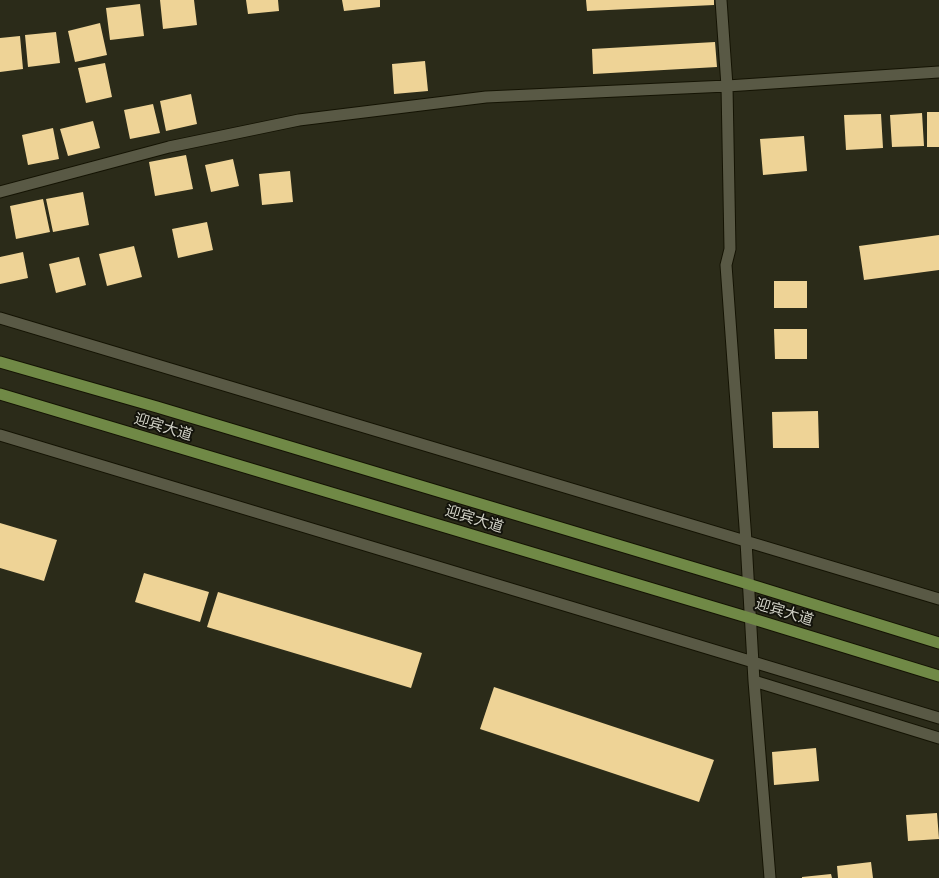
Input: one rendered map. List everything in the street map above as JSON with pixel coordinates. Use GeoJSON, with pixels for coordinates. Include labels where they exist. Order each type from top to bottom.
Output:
{"type":"FeatureCollection","features":[{"type":"Feature","properties":{"kind":"main road","name":"迎宾大道"},"geometry":{"type":"LineString","coordinates":[[0,362],[180,414],[939,642]]}},
{"type":"Feature","properties":{"kind":"main road","name":"迎宾大道"},"geometry":{"type":"LineString","coordinates":[[0,394],[939,676]]}},
{"type":"Feature","properties":{"kind":"street"},"geometry":{"type":"LineString","coordinates":[[721,0],[727,86],[730,249],[726,264],[746,541],[754,681],[770,878]]}},
{"type":"Feature","properties":{"kind":"street"},"geometry":{"type":"LineString","coordinates":[[0,192],[169,147],[299,120],[486,97],[727,86],[939,72]]}},
{"type":"Feature","properties":{"kind":"street"},"geometry":{"type":"LineString","coordinates":[[0,318],[939,599]]}},
{"type":"Feature","properties":{"kind":"street"},"geometry":{"type":"LineString","coordinates":[[0,435],[939,718]]}},
{"type":"Feature","properties":{"kind":"street"},"geometry":{"type":"LineString","coordinates":[[754,681],[939,738]]}},
{"type":"Feature","properties":{"kind":"building"},"geometry":{"type":"Polygon","coordinates":[[[160,0],[194,0],[197,25],[163,29],[160,0]]]}},
{"type":"Feature","properties":{"kind":"building"},"geometry":{"type":"Polygon","coordinates":[[[246,0],[278,0],[279,11],[248,14],[246,0]]]}},
{"type":"Feature","properties":{"kind":"building"},"geometry":{"type":"Polygon","coordinates":[[[342,0],[380,0],[380,7],[344,11],[342,0]]]}},
{"type":"Feature","properties":{"kind":"building"},"geometry":{"type":"Polygon","coordinates":[[[586,0],[714,0],[714,5],[587,11],[586,0]]]}},
{"type":"Feature","properties":{"kind":"building"},"geometry":{"type":"Polygon","coordinates":[[[140,4],[144,36],[110,40],[106,8],[140,4]]]}},
{"type":"Feature","properties":{"kind":"building"},"geometry":{"type":"Polygon","coordinates":[[[100,23],[107,55],[75,62],[68,31],[100,23]]]}},
{"type":"Feature","properties":{"kind":"building"},"geometry":{"type":"Polygon","coordinates":[[[56,32],[60,63],[28,67],[25,35],[56,32]]]}},
{"type":"Feature","properties":{"kind":"building"},"geometry":{"type":"Polygon","coordinates":[[[20,36],[23,69],[0,72],[0,38],[20,36]]]}},
{"type":"Feature","properties":{"kind":"building"},"geometry":{"type":"Polygon","coordinates":[[[715,42],[717,67],[593,74],[592,49],[715,42]]]}},
{"type":"Feature","properties":{"kind":"building"},"geometry":{"type":"Polygon","coordinates":[[[425,61],[428,91],[394,94],[392,64],[425,61]]]}},
{"type":"Feature","properties":{"kind":"building"},"geometry":{"type":"Polygon","coordinates":[[[105,63],[112,97],[86,103],[78,68],[105,63]]]}},
{"type":"Feature","properties":{"kind":"building"},"geometry":{"type":"Polygon","coordinates":[[[191,94],[197,124],[166,131],[160,101],[191,94]]]}},
{"type":"Feature","properties":{"kind":"building"},"geometry":{"type":"Polygon","coordinates":[[[153,104],[160,133],[130,139],[124,110],[153,104]]]}},
{"type":"Feature","properties":{"kind":"building"},"geometry":{"type":"Polygon","coordinates":[[[927,112],[939,112],[939,147],[927,147],[927,112]]]}},
{"type":"Feature","properties":{"kind":"building"},"geometry":{"type":"Polygon","coordinates":[[[922,113],[924,146],[892,147],[890,115],[922,113]]]}},
{"type":"Feature","properties":{"kind":"building"},"geometry":{"type":"Polygon","coordinates":[[[881,114],[883,148],[846,150],[844,115],[881,114]]]}},
{"type":"Feature","properties":{"kind":"building"},"geometry":{"type":"Polygon","coordinates":[[[93,121],[100,148],[68,156],[60,129],[93,121]]]}},
{"type":"Feature","properties":{"kind":"building"},"geometry":{"type":"Polygon","coordinates":[[[53,128],[59,159],[28,165],[22,135],[53,128]]]}},
{"type":"Feature","properties":{"kind":"building"},"geometry":{"type":"Polygon","coordinates":[[[804,136],[807,171],[763,175],[760,139],[804,136]]]}},
{"type":"Feature","properties":{"kind":"building"},"geometry":{"type":"Polygon","coordinates":[[[186,155],[193,189],[155,196],[149,162],[186,155]]]}},
{"type":"Feature","properties":{"kind":"building"},"geometry":{"type":"Polygon","coordinates":[[[233,159],[239,186],[211,192],[205,165],[233,159]]]}},
{"type":"Feature","properties":{"kind":"building"},"geometry":{"type":"Polygon","coordinates":[[[290,171],[293,202],[262,205],[259,174],[290,171]]]}},
{"type":"Feature","properties":{"kind":"building"},"geometry":{"type":"Polygon","coordinates":[[[83,192],[89,225],[53,232],[46,199],[83,192]]]}},
{"type":"Feature","properties":{"kind":"building"},"geometry":{"type":"Polygon","coordinates":[[[43,199],[50,232],[16,239],[10,206],[43,199]]]}},
{"type":"Feature","properties":{"kind":"building"},"geometry":{"type":"Polygon","coordinates":[[[207,222],[213,250],[178,258],[172,229],[207,222]]]}},
{"type":"Feature","properties":{"kind":"building"},"geometry":{"type":"Polygon","coordinates":[[[939,235],[939,270],[864,280],[859,246],[939,235]]]}},
{"type":"Feature","properties":{"kind":"building"},"geometry":{"type":"Polygon","coordinates":[[[134,246],[142,277],[107,286],[99,254],[134,246]]]}},
{"type":"Feature","properties":{"kind":"building"},"geometry":{"type":"Polygon","coordinates":[[[23,252],[28,278],[0,284],[0,257],[23,252]]]}},
{"type":"Feature","properties":{"kind":"building"},"geometry":{"type":"Polygon","coordinates":[[[79,257],[86,285],[56,293],[49,264],[79,257]]]}},
{"type":"Feature","properties":{"kind":"building"},"geometry":{"type":"Polygon","coordinates":[[[774,281],[807,281],[807,308],[774,308],[774,281]]]}},
{"type":"Feature","properties":{"kind":"building"},"geometry":{"type":"Polygon","coordinates":[[[774,329],[807,329],[807,359],[775,359],[774,329]]]}},
{"type":"Feature","properties":{"kind":"building"},"geometry":{"type":"Polygon","coordinates":[[[818,411],[819,448],[773,448],[772,412],[818,411]]]}},
{"type":"Feature","properties":{"kind":"building"},"geometry":{"type":"Polygon","coordinates":[[[0,523],[57,540],[44,581],[0,568],[0,523]]]}},
{"type":"Feature","properties":{"kind":"building"},"geometry":{"type":"Polygon","coordinates":[[[144,573],[209,592],[200,622],[135,602],[144,573]]]}},
{"type":"Feature","properties":{"kind":"building"},"geometry":{"type":"Polygon","coordinates":[[[218,592],[422,653],[411,688],[207,627],[218,592]]]}},
{"type":"Feature","properties":{"kind":"building"},"geometry":{"type":"Polygon","coordinates":[[[494,687],[714,760],[699,802],[480,729],[494,687]]]}},
{"type":"Feature","properties":{"kind":"building"},"geometry":{"type":"Polygon","coordinates":[[[816,748],[819,781],[774,785],[772,752],[816,748]]]}},
{"type":"Feature","properties":{"kind":"building"},"geometry":{"type":"Polygon","coordinates":[[[937,813],[939,839],[908,841],[906,815],[937,813]]]}},
{"type":"Feature","properties":{"kind":"building"},"geometry":{"type":"Polygon","coordinates":[[[871,862],[873,878],[838,878],[837,866],[871,862]]]}},
{"type":"Feature","properties":{"kind":"building"},"geometry":{"type":"Polygon","coordinates":[[[831,874],[832,878],[802,878],[802,877],[831,874]]]}}]}
